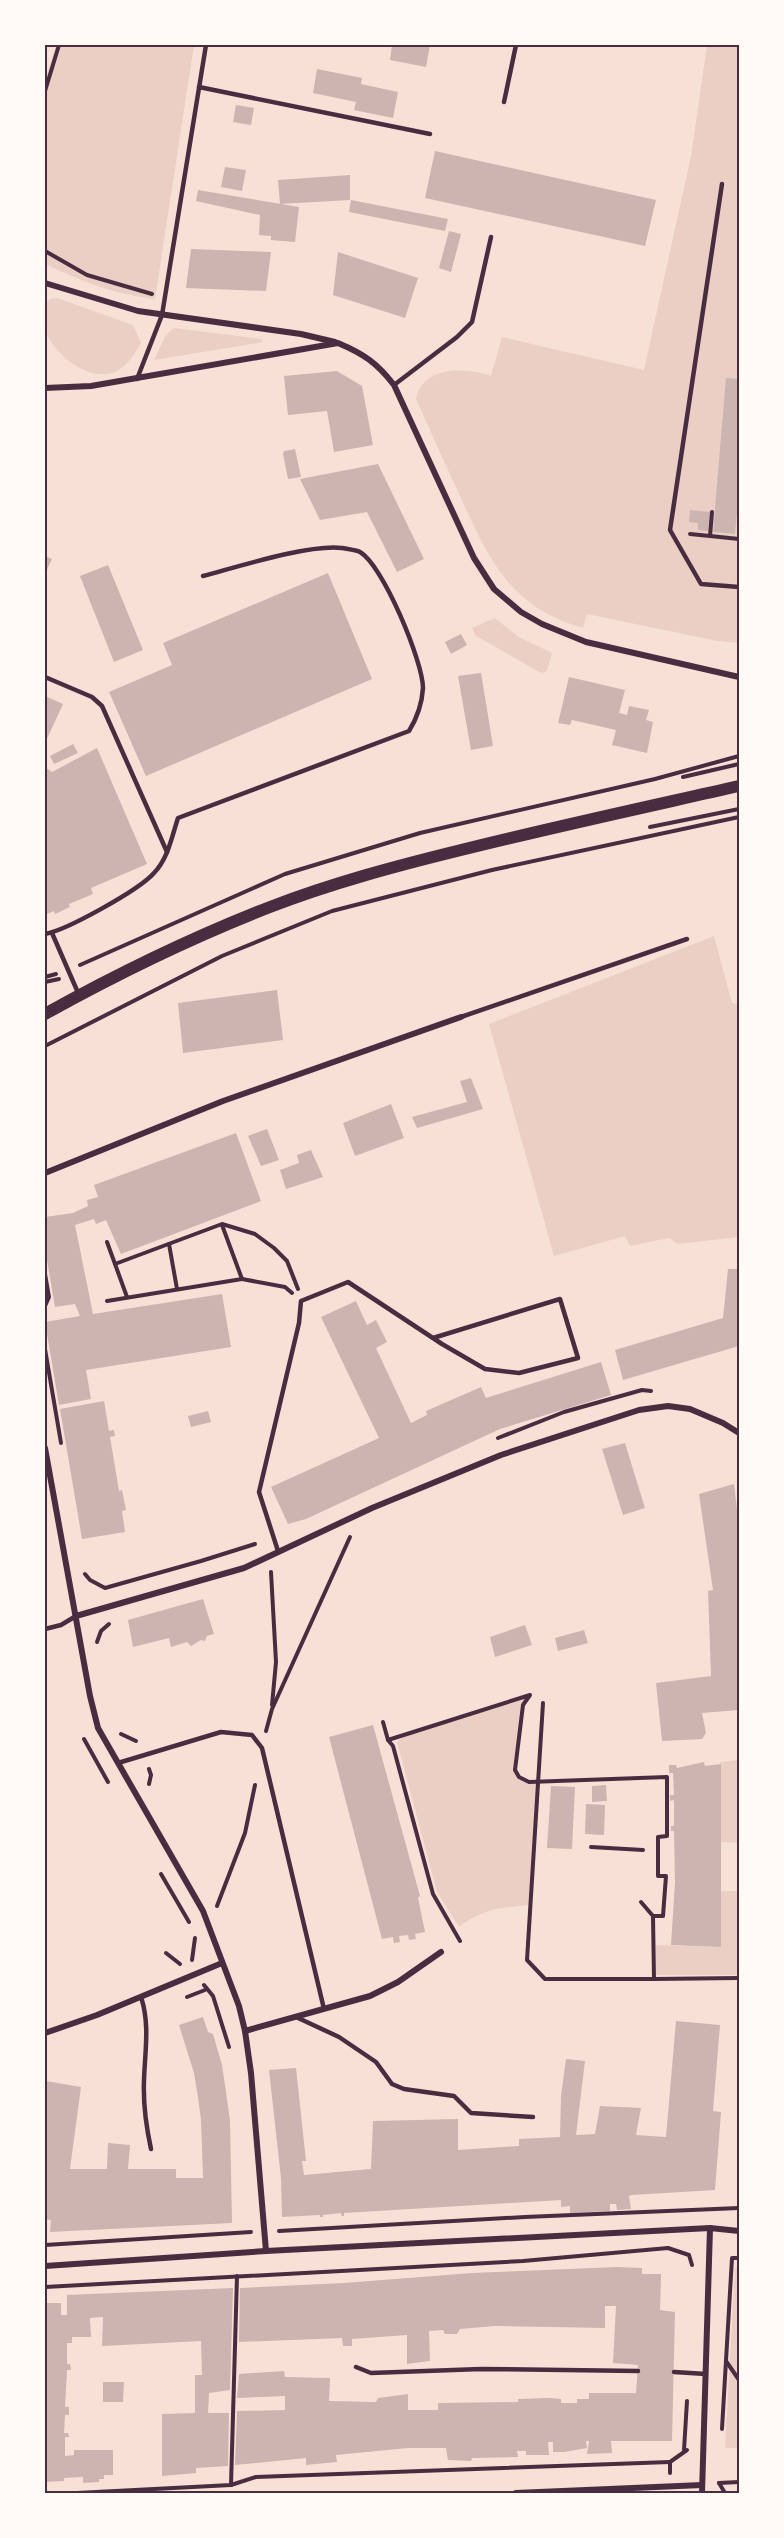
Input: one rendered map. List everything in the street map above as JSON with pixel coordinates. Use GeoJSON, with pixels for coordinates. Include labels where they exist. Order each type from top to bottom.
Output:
{"type":"FeatureCollection","features":[{"type":"Feature","properties":{"kind":"main road"},"geometry":{"type":"LineString","coordinates":[[45,1014],[79,995],[210,932],[271,907],[332,886],[388,868],[529,833],[739,786]]}},
{"type":"Feature","properties":{"kind":"street"},"geometry":{"type":"LineString","coordinates":[[45,283],[138,311],[301,334],[338,343],[356,351],[378,364],[394,385],[474,558],[495,589],[521,612],[564,634],[586,642],[739,677]]}},
{"type":"Feature","properties":{"kind":"street"},"geometry":{"type":"LineString","coordinates":[[45,388],[91,386],[137,379],[338,343]]}},
{"type":"Feature","properties":{"kind":"street"},"geometry":{"type":"LineString","coordinates":[[45,1173],[223,1101],[461,1017]]}},
{"type":"Feature","properties":{"kind":"street"},"geometry":{"type":"LineString","coordinates":[[76,1616],[244,1568],[363,1512],[501,1455],[639,1410],[668,1406],[690,1409],[723,1423],[739,1433]]}},
{"type":"Feature","properties":{"kind":"street"},"geometry":{"type":"LineString","coordinates":[[45,1448],[90,1696],[98,1728],[203,1911],[239,2006],[251,2073],[266,2251]]}},
{"type":"Feature","properties":{"kind":"street"},"geometry":{"type":"LineString","coordinates":[[245,2031],[370,1996],[398,1982],[441,1952]]}},
{"type":"Feature","properties":{"kind":"street"},"geometry":{"type":"LineString","coordinates":[[45,2032],[141,1997],[222,1963]]}},
{"type":"Feature","properties":{"kind":"street"},"geometry":{"type":"LineString","coordinates":[[702,2493],[710,2228]]}},
{"type":"Feature","properties":{"kind":"street"},"geometry":{"type":"LineString","coordinates":[[45,2266],[266,2251],[710,2228],[739,2231]]}},
{"type":"Feature","properties":{"kind":"street"},"geometry":{"type":"LineString","coordinates":[[516,2493],[702,2485]]}},
{"type":"Feature","properties":{"kind":"lane"},"geometry":{"type":"LineString","coordinates":[[137,379],[162,315],[206,45]]}},
{"type":"Feature","properties":{"kind":"lane"},"geometry":{"type":"LineString","coordinates":[[504,102],[516,45]]}},
{"type":"Feature","properties":{"kind":"lane"},"geometry":{"type":"LineString","coordinates":[[199,87],[430,134]]}},
{"type":"Feature","properties":{"kind":"lane"},"geometry":{"type":"LineString","coordinates":[[722,184],[670,530],[701,584],[739,587]]}},
{"type":"Feature","properties":{"kind":"lane"},"geometry":{"type":"LineString","coordinates":[[394,385],[457,337],[472,322],[491,237]]}},
{"type":"Feature","properties":{"kind":"lane"},"geometry":{"type":"LineString","coordinates":[[45,934],[52,933],[107,905],[155,873],[167,852],[178,818],[410,731],[417,719],[423,686],[405,626],[381,576],[361,552],[341,548],[313,549],[202,576]]}},
{"type":"Feature","properties":{"kind":"lane"},"geometry":{"type":"LineString","coordinates":[[45,677],[92,697],[102,706],[167,852]]}},
{"type":"Feature","properties":{"kind":"lane"},"geometry":{"type":"LineString","coordinates":[[52,933],[79,995]]}},
{"type":"Feature","properties":{"kind":"lane"},"geometry":{"type":"LineString","coordinates":[[461,1017],[687,939]]}},
{"type":"Feature","properties":{"kind":"lane"},"geometry":{"type":"LineString","coordinates":[[278,1551],[259,1492],[299,1323],[302,1301],[348,1282],[433,1338],[485,1369],[519,1374],[578,1358],[560,1299],[433,1338]]}},
{"type":"Feature","properties":{"kind":"lane"},"geometry":{"type":"LineString","coordinates":[[45,1629],[61,1625],[76,1616]]}},
{"type":"Feature","properties":{"kind":"lane"},"geometry":{"type":"LineString","coordinates":[[118,1763],[221,1732],[252,1735],[262,1748],[324,2009]]}},
{"type":"Feature","properties":{"kind":"lane"},"geometry":{"type":"LineString","coordinates":[[141,1997],[147,2016],[144,2082],[146,2124],[151,2149]]}},
{"type":"Feature","properties":{"kind":"lane"},"geometry":{"type":"LineString","coordinates":[[296,2017],[339,2037],[376,2062],[392,2084],[404,2089],[454,2096],[471,2113],[533,2117]]}},
{"type":"Feature","properties":{"kind":"lane"},"geometry":{"type":"LineString","coordinates":[[356,2367],[371,2373],[481,2370],[638,2371]]}},
{"type":"Feature","properties":{"kind":"lane"},"geometry":{"type":"LineString","coordinates":[[674,2373],[706,2374]]}},
{"type":"Feature","properties":{"kind":"path"},"geometry":{"type":"LineString","coordinates":[[45,91],[59,45]]}},
{"type":"Feature","properties":{"kind":"path"},"geometry":{"type":"LineString","coordinates":[[45,251],[87,275],[164,297]]}},
{"type":"Feature","properties":{"kind":"path"},"geometry":{"type":"LineString","coordinates":[[710,536],[712,512]]}},
{"type":"Feature","properties":{"kind":"path"},"geometry":{"type":"LineString","coordinates":[[690,534],[739,539]]}},
{"type":"Feature","properties":{"kind":"path"},"geometry":{"type":"LineString","coordinates":[[645,828],[739,809]]}},
{"type":"Feature","properties":{"kind":"path"},"geometry":{"type":"LineString","coordinates":[[45,1046],[222,956],[332,911],[492,870],[739,817]]}},
{"type":"Feature","properties":{"kind":"path"},"geometry":{"type":"LineString","coordinates":[[222,1224],[242,1279]]}},
{"type":"Feature","properties":{"kind":"path"},"geometry":{"type":"LineString","coordinates":[[115,1264],[222,1224],[255,1234],[274,1248],[287,1262],[302,1301]]}},
{"type":"Feature","properties":{"kind":"path"},"geometry":{"type":"LineString","coordinates":[[107,1242],[127,1298]]}},
{"type":"Feature","properties":{"kind":"path"},"geometry":{"type":"LineString","coordinates":[[169,1244],[177,1289]]}},
{"type":"Feature","properties":{"kind":"path"},"geometry":{"type":"LineString","coordinates":[[45,1274],[49,1297],[45,1306]]}},
{"type":"Feature","properties":{"kind":"path"},"geometry":{"type":"LineString","coordinates":[[107,1300],[242,1279],[285,1287],[302,1301]]}},
{"type":"Feature","properties":{"kind":"path"},"geometry":{"type":"LineString","coordinates":[[272,1709],[309,1630],[340,1553],[363,1512]]}},
{"type":"Feature","properties":{"kind":"path"},"geometry":{"type":"LineString","coordinates":[[262,1748],[272,1709],[276,1662],[269,1555]]}},
{"type":"Feature","properties":{"kind":"path"},"geometry":{"type":"LineString","coordinates":[[388,1740],[530,1695],[523,1705],[515,1770],[519,1777],[529,1782],[667,1777],[667,1836],[658,1837],[658,1876],[666,1876],[663,1916],[653,1916]]}},
{"type":"Feature","properties":{"kind":"path"},"geometry":{"type":"LineString","coordinates":[[543,1703],[527,1960],[545,1979],[739,1978]]}},
{"type":"Feature","properties":{"kind":"path"},"geometry":{"type":"LineString","coordinates":[[383,1722],[388,1740],[393,1746],[433,1894],[460,1941]]}},
{"type":"Feature","properties":{"kind":"path"},"geometry":{"type":"LineString","coordinates":[[216,1909],[245,1833],[256,1780]]}},
{"type":"Feature","properties":{"kind":"path"},"geometry":{"type":"LineString","coordinates":[[591,1846],[643,1850]]}},
{"type":"Feature","properties":{"kind":"path"},"geometry":{"type":"LineString","coordinates":[[641,1902],[653,1916],[654,1978]]}},
{"type":"Feature","properties":{"kind":"path"},"geometry":{"type":"LineString","coordinates":[[166,1953],[180,1965],[192,1960]]}},
{"type":"Feature","properties":{"kind":"path"},"geometry":{"type":"LineString","coordinates":[[206,1990],[213,1996],[227,2033],[231,2055]]}},
{"type":"Feature","properties":{"kind":"path"},"geometry":{"type":"LineString","coordinates":[[279,2231],[739,2208]]}},
{"type":"Feature","properties":{"kind":"path"},"geometry":{"type":"LineString","coordinates":[[45,2245],[248,2232],[247,2221]]}},
{"type":"Feature","properties":{"kind":"path"},"geometry":{"type":"LineString","coordinates":[[45,2287],[523,2260],[668,2248],[689,2255],[694,2272]]}},
{"type":"Feature","properties":{"kind":"path"},"geometry":{"type":"LineString","coordinates":[[721,2440],[732,2258],[739,2258]]}},
{"type":"Feature","properties":{"kind":"path"},"geometry":{"type":"LineString","coordinates":[[231,2485],[237,2276]]}},
{"type":"Feature","properties":{"kind":"path"},"geometry":{"type":"LineString","coordinates":[[726,2360],[739,2380]]}},
{"type":"Feature","properties":{"kind":"path"},"geometry":{"type":"LineString","coordinates":[[684,2450],[688,2373]]}},
{"type":"Feature","properties":{"kind":"path"},"geometry":{"type":"LineString","coordinates":[[77,2493],[231,2485],[256,2477],[670,2462]]}},
{"type":"Feature","properties":{"kind":"path"},"geometry":{"type":"LineString","coordinates":[[720,2473],[719,2483],[725,2493]]}},
{"type":"Feature","properties":{"kind":"path"},"geometry":{"type":"LineString","coordinates":[[719,2483],[739,2482]]}},
{"type":"Feature","properties":{"kind":"shaded area"},"geometry":{"type":"Polygon","coordinates":[[[56,45],[194,45],[155,299],[98,286],[45,264],[45,81],[56,45]]]}},
{"type":"Feature","properties":{"kind":"shaded area"},"geometry":{"type":"Polygon","coordinates":[[[707,45],[739,45],[739,643],[717,641],[587,614],[583,628],[537,608],[505,578],[481,541],[416,399],[420,388],[436,375],[446,372],[470,371],[491,376],[502,337],[644,370],[691,156],[707,45]]]}},
{"type":"Feature","properties":{"kind":"shaded area"},"geometry":{"type":"Polygon","coordinates":[[[57,298],[133,325],[141,343],[134,355],[117,371],[107,374],[96,374],[85,370],[65,358],[51,341],[45,325],[45,304],[50,299],[57,298]]]}},
{"type":"Feature","properties":{"kind":"shaded area"},"geometry":{"type":"Polygon","coordinates":[[[174,328],[261,339],[263,342],[154,360],[166,335],[174,328]]]}},
{"type":"Feature","properties":{"kind":"shaded area"},"geometry":{"type":"Polygon","coordinates":[[[495,618],[519,637],[552,653],[547,671],[541,673],[476,636],[472,628],[495,618]]]}},
{"type":"Feature","properties":{"kind":"shaded area"},"geometry":{"type":"Polygon","coordinates":[[[714,936],[732,1003],[739,1004],[739,1237],[678,1244],[669,1238],[630,1246],[625,1236],[554,1256],[489,1024],[714,936]]]}},
{"type":"Feature","properties":{"kind":"shaded area"},"geometry":{"type":"Polygon","coordinates":[[[530,1695],[523,1705],[515,1770],[525,1779],[538,1782],[530,1905],[485,1912],[459,1927],[437,1892],[397,1742],[410,1732],[530,1695]]]}},
{"type":"Feature","properties":{"kind":"shaded area"},"geometry":{"type":"Polygon","coordinates":[[[739,1760],[739,1843],[721,1842],[720,1762],[739,1760]]]}},
{"type":"Feature","properties":{"kind":"shaded area"},"geometry":{"type":"Polygon","coordinates":[[[721,1891],[739,1891],[739,1975],[656,1975],[656,1945],[721,1947],[721,1891]]]}},
{"type":"Feature","properties":{"kind":"shaded area"},"geometry":{"type":"Polygon","coordinates":[[[735,2267],[739,2267],[739,2448],[725,2448],[735,2267]]]}},
{"type":"Feature","properties":{"kind":"building"},"geometry":{"type":"Polygon","coordinates":[[[392,45],[430,45],[426,67],[390,60],[392,45]]]}},
{"type":"Feature","properties":{"kind":"building"},"geometry":{"type":"Polygon","coordinates":[[[317,69],[362,78],[361,84],[398,92],[393,118],[354,110],[356,102],[313,93],[317,69]]]}},
{"type":"Feature","properties":{"kind":"building"},"geometry":{"type":"Polygon","coordinates":[[[236,105],[254,108],[251,125],[233,122],[236,105]]]}},
{"type":"Feature","properties":{"kind":"building"},"geometry":{"type":"Polygon","coordinates":[[[435,151],[656,200],[645,246],[425,198],[435,151]]]}},
{"type":"Feature","properties":{"kind":"building"},"geometry":{"type":"Polygon","coordinates":[[[225,167],[246,170],[242,191],[221,187],[225,167]]]}},
{"type":"Feature","properties":{"kind":"building"},"geometry":{"type":"Polygon","coordinates":[[[350,175],[350,200],[280,204],[278,180],[350,175]]]}},
{"type":"Feature","properties":{"kind":"building"},"geometry":{"type":"Polygon","coordinates":[[[198,190],[299,207],[295,242],[271,240],[271,236],[259,235],[260,215],[196,201],[198,190]]]}},
{"type":"Feature","properties":{"kind":"building"},"geometry":{"type":"Polygon","coordinates":[[[351,200],[448,219],[445,231],[349,212],[351,200]]]}},
{"type":"Feature","properties":{"kind":"building"},"geometry":{"type":"Polygon","coordinates":[[[449,231],[461,234],[451,272],[439,268],[449,231]]]}},
{"type":"Feature","properties":{"kind":"building"},"geometry":{"type":"Polygon","coordinates":[[[191,249],[271,252],[266,291],[186,288],[191,249]]]}},
{"type":"Feature","properties":{"kind":"building"},"geometry":{"type":"Polygon","coordinates":[[[338,252],[418,278],[405,318],[333,295],[338,252]]]}},
{"type":"Feature","properties":{"kind":"building"},"geometry":{"type":"Polygon","coordinates":[[[337,371],[362,386],[373,445],[334,452],[327,411],[288,415],[284,376],[337,371]]]}},
{"type":"Feature","properties":{"kind":"building"},"geometry":{"type":"Polygon","coordinates":[[[726,378],[739,379],[739,492],[735,534],[713,532],[726,378]]]}},
{"type":"Feature","properties":{"kind":"building"},"geometry":{"type":"Polygon","coordinates":[[[295,449],[301,477],[288,479],[283,454],[284,451],[295,449]]]}},
{"type":"Feature","properties":{"kind":"building"},"geometry":{"type":"Polygon","coordinates":[[[378,464],[424,559],[397,572],[367,512],[320,520],[300,479],[378,464]]]}},
{"type":"Feature","properties":{"kind":"building"},"geometry":{"type":"Polygon","coordinates":[[[690,510],[710,512],[708,531],[698,530],[698,523],[689,522],[690,510]]]}},
{"type":"Feature","properties":{"kind":"building"},"geometry":{"type":"Polygon","coordinates":[[[45,556],[52,559],[45,574],[45,556]]]}},
{"type":"Feature","properties":{"kind":"building"},"geometry":{"type":"Polygon","coordinates":[[[108,565],[143,650],[114,662],[80,576],[108,565]]]}},
{"type":"Feature","properties":{"kind":"building"},"geometry":{"type":"Polygon","coordinates":[[[328,573],[372,679],[146,776],[109,692],[172,665],[163,643],[328,573]]]}},
{"type":"Feature","properties":{"kind":"building"},"geometry":{"type":"Polygon","coordinates":[[[461,634],[467,645],[451,654],[445,642],[461,634]]]}},
{"type":"Feature","properties":{"kind":"building"},"geometry":{"type":"Polygon","coordinates":[[[481,673],[493,746],[471,750],[458,676],[481,673]]]}},
{"type":"Feature","properties":{"kind":"building"},"geometry":{"type":"Polygon","coordinates":[[[569,677],[625,690],[619,713],[627,715],[629,706],[649,710],[646,720],[653,722],[647,753],[612,745],[616,730],[572,720],[570,725],[558,723],[569,677]]]}},
{"type":"Feature","properties":{"kind":"building"},"geometry":{"type":"Polygon","coordinates":[[[45,696],[63,704],[45,743],[45,696]]]}},
{"type":"Feature","properties":{"kind":"building"},"geometry":{"type":"Polygon","coordinates":[[[73,744],[78,753],[54,764],[50,756],[73,744]]]}},
{"type":"Feature","properties":{"kind":"building"},"geometry":{"type":"Polygon","coordinates":[[[97,748],[147,864],[91,888],[93,894],[69,904],[70,907],[55,914],[54,911],[45,915],[45,767],[52,772],[97,748]]]}},
{"type":"Feature","properties":{"kind":"building"},"geometry":{"type":"Polygon","coordinates":[[[277,990],[283,1040],[183,1053],[178,1003],[277,990]]]}},
{"type":"Feature","properties":{"kind":"building"},"geometry":{"type":"Polygon","coordinates":[[[471,1078],[483,1109],[417,1128],[412,1117],[467,1102],[460,1081],[471,1078]]]}},
{"type":"Feature","properties":{"kind":"building"},"geometry":{"type":"Polygon","coordinates":[[[391,1104],[404,1138],[355,1156],[343,1123],[391,1104]]]}},
{"type":"Feature","properties":{"kind":"building"},"geometry":{"type":"Polygon","coordinates":[[[267,1129],[279,1160],[261,1166],[248,1136],[267,1129]]]}},
{"type":"Feature","properties":{"kind":"building"},"geometry":{"type":"Polygon","coordinates":[[[236,1133],[261,1201],[121,1254],[106,1220],[96,1224],[94,1219],[75,1225],[93,1314],[222,1294],[231,1347],[86,1370],[91,1399],[59,1405],[45,1322],[80,1316],[75,1304],[55,1307],[45,1248],[45,1217],[73,1213],[88,1206],[87,1200],[98,1197],[94,1185],[236,1133]]]}},
{"type":"Feature","properties":{"kind":"building"},"geometry":{"type":"Polygon","coordinates":[[[311,1150],[323,1177],[286,1189],[280,1170],[299,1163],[297,1155],[311,1150]]]}},
{"type":"Feature","properties":{"kind":"building"},"geometry":{"type":"Polygon","coordinates":[[[728,1269],[739,1269],[739,1346],[623,1380],[615,1350],[723,1318],[728,1269]]]}},
{"type":"Feature","properties":{"kind":"building"},"geometry":{"type":"Polygon","coordinates":[[[356,1301],[367,1325],[376,1320],[387,1342],[376,1348],[411,1423],[427,1415],[426,1411],[481,1387],[486,1398],[601,1362],[611,1395],[500,1429],[306,1519],[288,1524],[271,1487],[379,1438],[321,1317],[356,1301]]]}},
{"type":"Feature","properties":{"kind":"building"},"geometry":{"type":"Polygon","coordinates":[[[104,1401],[109,1431],[114,1430],[115,1436],[110,1437],[119,1491],[122,1490],[126,1510],[122,1511],[125,1532],[82,1539],[60,1409],[104,1401]]]}},
{"type":"Feature","properties":{"kind":"building"},"geometry":{"type":"Polygon","coordinates":[[[208,1411],[211,1422],[191,1427],[188,1416],[208,1411]]]}},
{"type":"Feature","properties":{"kind":"building"},"geometry":{"type":"Polygon","coordinates":[[[625,1443],[645,1508],[623,1515],[602,1449],[625,1443]]]}},
{"type":"Feature","properties":{"kind":"building"},"geometry":{"type":"Polygon","coordinates":[[[734,1484],[739,1526],[739,1710],[702,1713],[706,1733],[702,1739],[662,1741],[656,1683],[711,1676],[708,1591],[713,1590],[699,1494],[734,1484]]]}},
{"type":"Feature","properties":{"kind":"building"},"geometry":{"type":"Polygon","coordinates":[[[203,1599],[214,1634],[207,1636],[205,1641],[201,1640],[191,1646],[187,1642],[171,1647],[169,1638],[133,1647],[128,1620],[203,1599]]]}},
{"type":"Feature","properties":{"kind":"building"},"geometry":{"type":"Polygon","coordinates":[[[525,1625],[532,1645],[495,1657],[490,1637],[525,1625]]]}},
{"type":"Feature","properties":{"kind":"building"},"geometry":{"type":"Polygon","coordinates":[[[584,1630],[588,1643],[558,1651],[555,1638],[584,1630]]]}},
{"type":"Feature","properties":{"kind":"building"},"geometry":{"type":"Polygon","coordinates":[[[373,1725],[420,1896],[418,1898],[425,1932],[415,1934],[416,1939],[409,1940],[408,1935],[399,1936],[400,1942],[394,1943],[393,1937],[382,1939],[329,1737],[373,1725]]]}},
{"type":"Feature","properties":{"kind":"building"},"geometry":{"type":"Polygon","coordinates":[[[704,1762],[705,1766],[721,1764],[721,1947],[671,1945],[675,1883],[674,1831],[671,1831],[671,1826],[674,1826],[674,1800],[670,1801],[670,1795],[674,1795],[673,1773],[669,1773],[669,1765],[676,1765],[677,1768],[704,1762]]]}},
{"type":"Feature","properties":{"kind":"building"},"geometry":{"type":"Polygon","coordinates":[[[606,1785],[607,1801],[592,1802],[592,1786],[606,1785]]]}},
{"type":"Feature","properties":{"kind":"building"},"geometry":{"type":"Polygon","coordinates":[[[551,1786],[575,1787],[572,1849],[547,1848],[551,1786]]]}},
{"type":"Feature","properties":{"kind":"building"},"geometry":{"type":"Polygon","coordinates":[[[586,1804],[605,1805],[604,1835],[585,1834],[586,1804]]]}},
{"type":"Feature","properties":{"kind":"building"},"geometry":{"type":"Polygon","coordinates":[[[203,2017],[208,2032],[213,2034],[222,2065],[230,2120],[232,2223],[50,2232],[51,2220],[45,2219],[46,2081],[81,2087],[70,2169],[107,2169],[108,2143],[130,2145],[128,2169],[176,2169],[176,2178],[203,2178],[198,2097],[194,2073],[179,2025],[203,2017]]]}},
{"type":"Feature","properties":{"kind":"building"},"geometry":{"type":"Polygon","coordinates":[[[676,2021],[720,2025],[713,2111],[721,2112],[715,2190],[632,2195],[629,2196],[631,2209],[617,2210],[616,2204],[610,2204],[610,2211],[570,2213],[570,2206],[561,2207],[561,2200],[344,2213],[344,2216],[341,2213],[323,2215],[323,2217],[320,2215],[282,2217],[281,2178],[269,2070],[296,2068],[306,2161],[302,2161],[304,2175],[371,2169],[373,2121],[458,2119],[458,2150],[519,2146],[519,2139],[560,2137],[561,2096],[566,2059],[585,2061],[576,2135],[595,2134],[600,2106],[641,2108],[636,2135],[666,2137],[676,2021]]]}},
{"type":"Feature","properties":{"kind":"building"},"geometry":{"type":"Polygon","coordinates":[[[642,2268],[642,2274],[661,2274],[660,2310],[675,2312],[672,2441],[611,2441],[612,2453],[587,2454],[589,2441],[586,2441],[587,2448],[564,2452],[553,2452],[553,2442],[548,2442],[549,2455],[526,2455],[526,2451],[517,2451],[518,2457],[472,2458],[471,2461],[448,2460],[446,2448],[408,2448],[336,2455],[337,2462],[306,2465],[306,2458],[235,2465],[237,2411],[285,2410],[285,2396],[237,2398],[239,2374],[284,2371],[285,2377],[330,2378],[329,2401],[376,2402],[378,2398],[408,2394],[408,2410],[438,2410],[438,2403],[518,2402],[518,2399],[549,2398],[561,2399],[561,2403],[577,2403],[577,2399],[589,2399],[589,2393],[636,2393],[638,2365],[613,2363],[616,2306],[605,2306],[605,2328],[495,2326],[460,2329],[457,2334],[445,2334],[443,2330],[429,2331],[430,2361],[407,2364],[407,2335],[352,2339],[352,2346],[343,2346],[342,2338],[239,2342],[240,2288],[472,2273],[642,2268]]]}},
{"type":"Feature","properties":{"kind":"building"},"geometry":{"type":"Polygon","coordinates":[[[233,2288],[230,2390],[209,2393],[208,2413],[229,2413],[228,2466],[196,2468],[196,2473],[162,2476],[162,2414],[195,2413],[195,2375],[202,2375],[201,2341],[102,2346],[103,2317],[90,2318],[91,2337],[72,2337],[72,2343],[67,2343],[67,2364],[70,2364],[71,2370],[67,2370],[65,2407],[69,2407],[69,2415],[65,2415],[64,2433],[68,2433],[69,2437],[65,2437],[65,2456],[74,2455],[74,2450],[113,2450],[113,2475],[104,2475],[104,2479],[99,2479],[99,2482],[83,2483],[83,2477],[45,2482],[45,2303],[61,2303],[61,2315],[67,2315],[67,2295],[233,2288]]]}},
{"type":"Feature","properties":{"kind":"building"},"geometry":{"type":"Polygon","coordinates":[[[103,2382],[124,2382],[123,2402],[103,2402],[103,2382]]]}}]}
